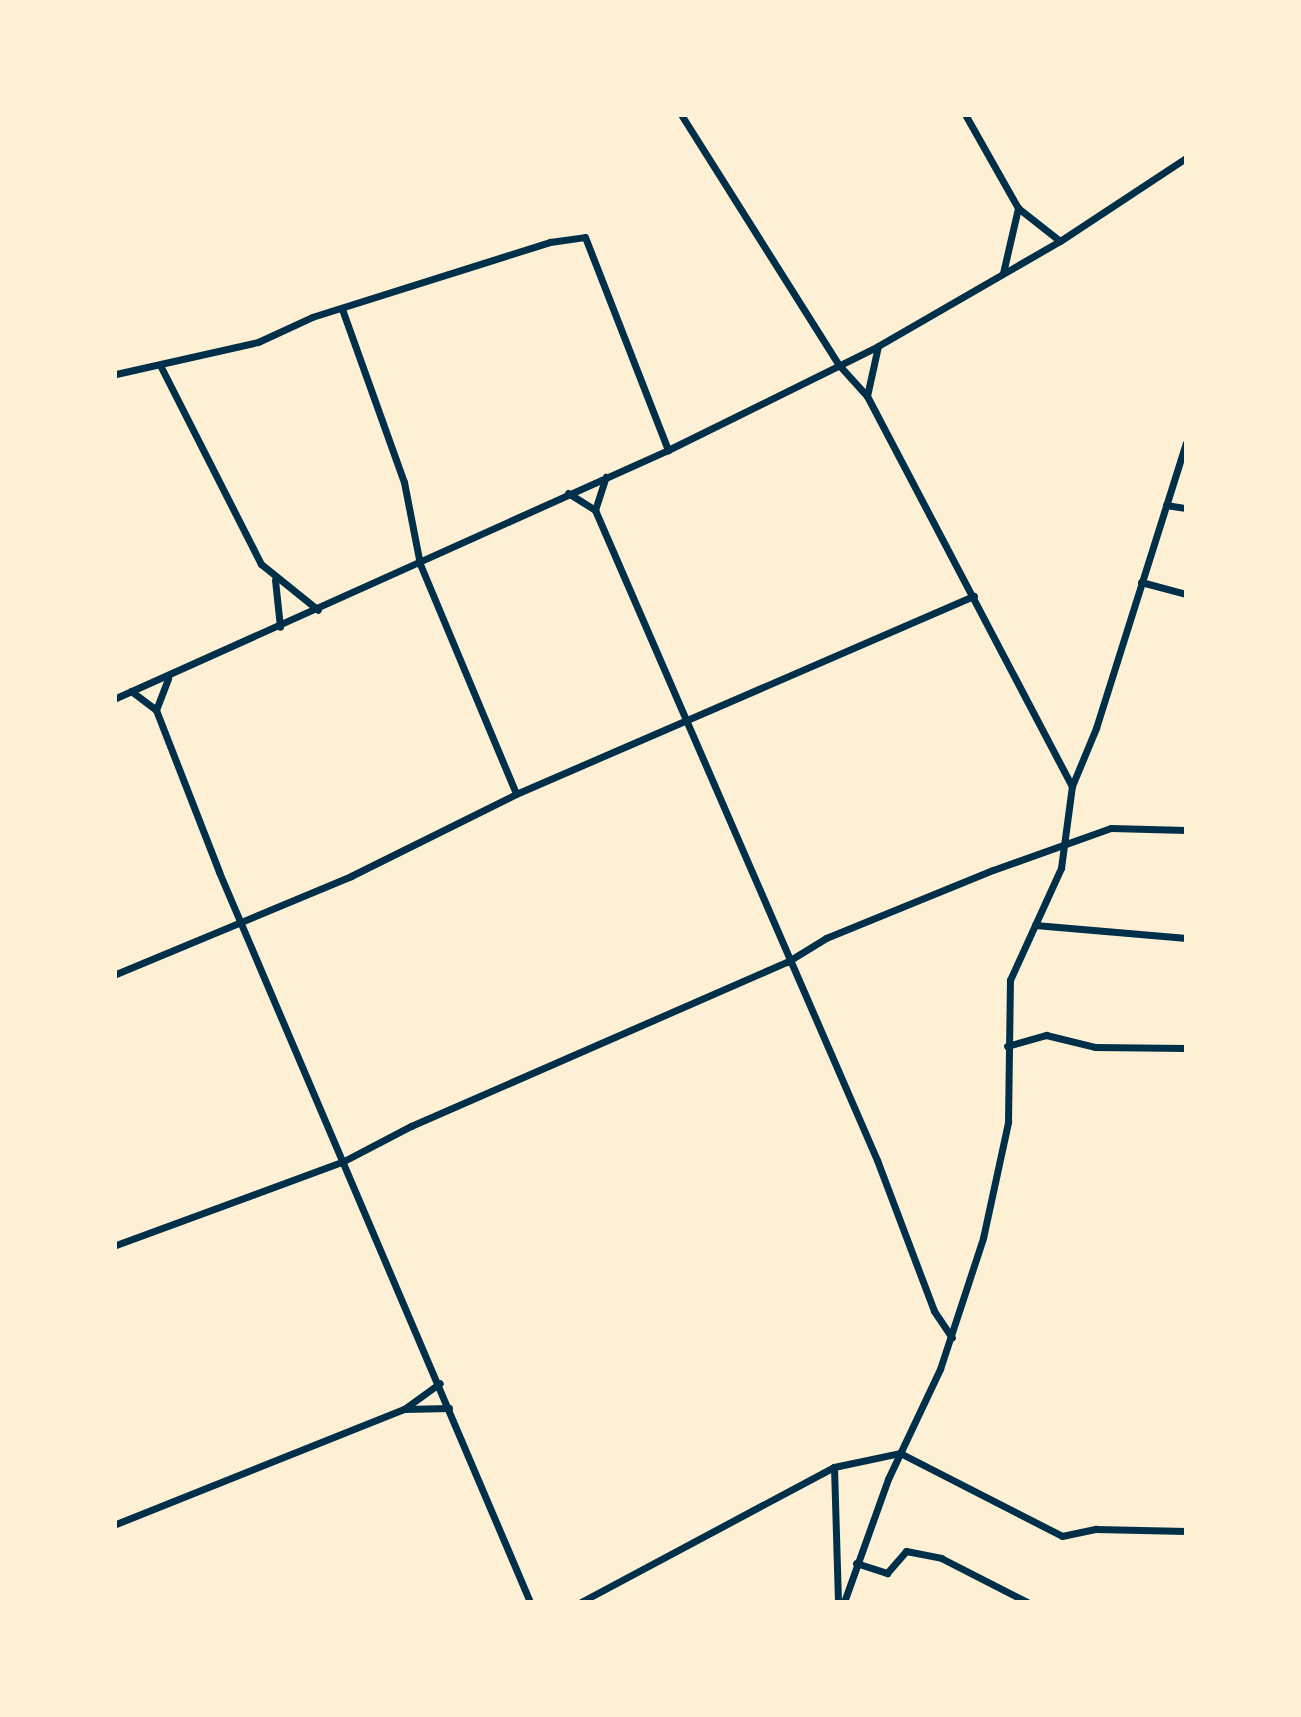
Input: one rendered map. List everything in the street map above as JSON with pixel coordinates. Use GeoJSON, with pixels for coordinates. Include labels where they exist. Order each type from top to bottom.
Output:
{"type":"FeatureCollection","features":[{"type":"Feature","properties":{"kind":"street"},"geometry":{"type":"LineString","coordinates":[[682,116],[838,364],[867,396],[1072,786]]}},
{"type":"Feature","properties":{"kind":"street"},"geometry":{"type":"LineString","coordinates":[[966,116],[1018,208],[1060,242]]}},
{"type":"Feature","properties":{"kind":"street"},"geometry":{"type":"LineString","coordinates":[[116,698],[281,627],[668,450],[878,346],[1060,242],[1185,158]]}},
{"type":"Feature","properties":{"kind":"street"},"geometry":{"type":"LineString","coordinates":[[1003,273],[1018,208]]}},
{"type":"Feature","properties":{"kind":"street"},"geometry":{"type":"LineString","coordinates":[[116,374],[160,367],[258,342],[342,309],[550,242],[585,237],[668,450]]}},
{"type":"Feature","properties":{"kind":"street"},"geometry":{"type":"LineString","coordinates":[[342,309],[404,482],[419,564],[516,794]]}},
{"type":"Feature","properties":{"kind":"street"},"geometry":{"type":"LineString","coordinates":[[867,396],[878,346]]}},
{"type":"Feature","properties":{"kind":"street"},"geometry":{"type":"LineString","coordinates":[[160,367],[249,542],[275,580],[318,610]]}},
{"type":"Feature","properties":{"kind":"street"},"geometry":{"type":"LineString","coordinates":[[844,1601],[856,1563],[900,1453],[952,1338],[999,1181],[1008,1122],[1010,980],[1035,925],[1049,903],[1065,843],[1072,786],[1185,443]]}},
{"type":"Feature","properties":{"kind":"street"},"geometry":{"type":"LineString","coordinates":[[595,510],[606,477]]}},
{"type":"Feature","properties":{"kind":"street"},"geometry":{"type":"LineString","coordinates":[[568,494],[595,510],[688,722],[787,962],[952,1338]]}},
{"type":"Feature","properties":{"kind":"street"},"geometry":{"type":"LineString","coordinates":[[1166,505],[1185,508]]}},
{"type":"Feature","properties":{"kind":"street"},"geometry":{"type":"LineString","coordinates":[[275,580],[281,627]]}},
{"type":"Feature","properties":{"kind":"street"},"geometry":{"type":"LineString","coordinates":[[1141,582],[1185,594]]}},
{"type":"Feature","properties":{"kind":"street"},"geometry":{"type":"LineString","coordinates":[[116,974],[240,922],[516,794],[688,722],[974,596]]}},
{"type":"Feature","properties":{"kind":"street"},"geometry":{"type":"LineString","coordinates":[[156,710],[167,678]]}},
{"type":"Feature","properties":{"kind":"street"},"geometry":{"type":"LineString","coordinates":[[131,691],[156,710],[240,922],[440,1383],[530,1601]]}},
{"type":"Feature","properties":{"kind":"street"},"geometry":{"type":"LineString","coordinates":[[116,1245],[342,1162],[787,962],[826,938],[1065,843],[1111,828],[1185,830]]}},
{"type":"Feature","properties":{"kind":"street"},"geometry":{"type":"LineString","coordinates":[[1035,925],[1185,938]]}},
{"type":"Feature","properties":{"kind":"street"},"geometry":{"type":"LineString","coordinates":[[1007,1046],[1039,1035],[1095,1047],[1185,1048]]}},
{"type":"Feature","properties":{"kind":"street"},"geometry":{"type":"LineString","coordinates":[[116,1524],[404,1409],[440,1383]]}},
{"type":"Feature","properties":{"kind":"street"},"geometry":{"type":"LineString","coordinates":[[404,1409],[449,1409]]}},
{"type":"Feature","properties":{"kind":"street"},"geometry":{"type":"LineString","coordinates":[[581,1601],[834,1467],[900,1453],[1062,1536],[1096,1530],[1185,1531]]}},
{"type":"Feature","properties":{"kind":"street"},"geometry":{"type":"LineString","coordinates":[[834,1467],[838,1601]]}},
{"type":"Feature","properties":{"kind":"street"},"geometry":{"type":"LineString","coordinates":[[856,1563],[887,1573],[906,1551],[941,1558],[1027,1601]]}}]}
